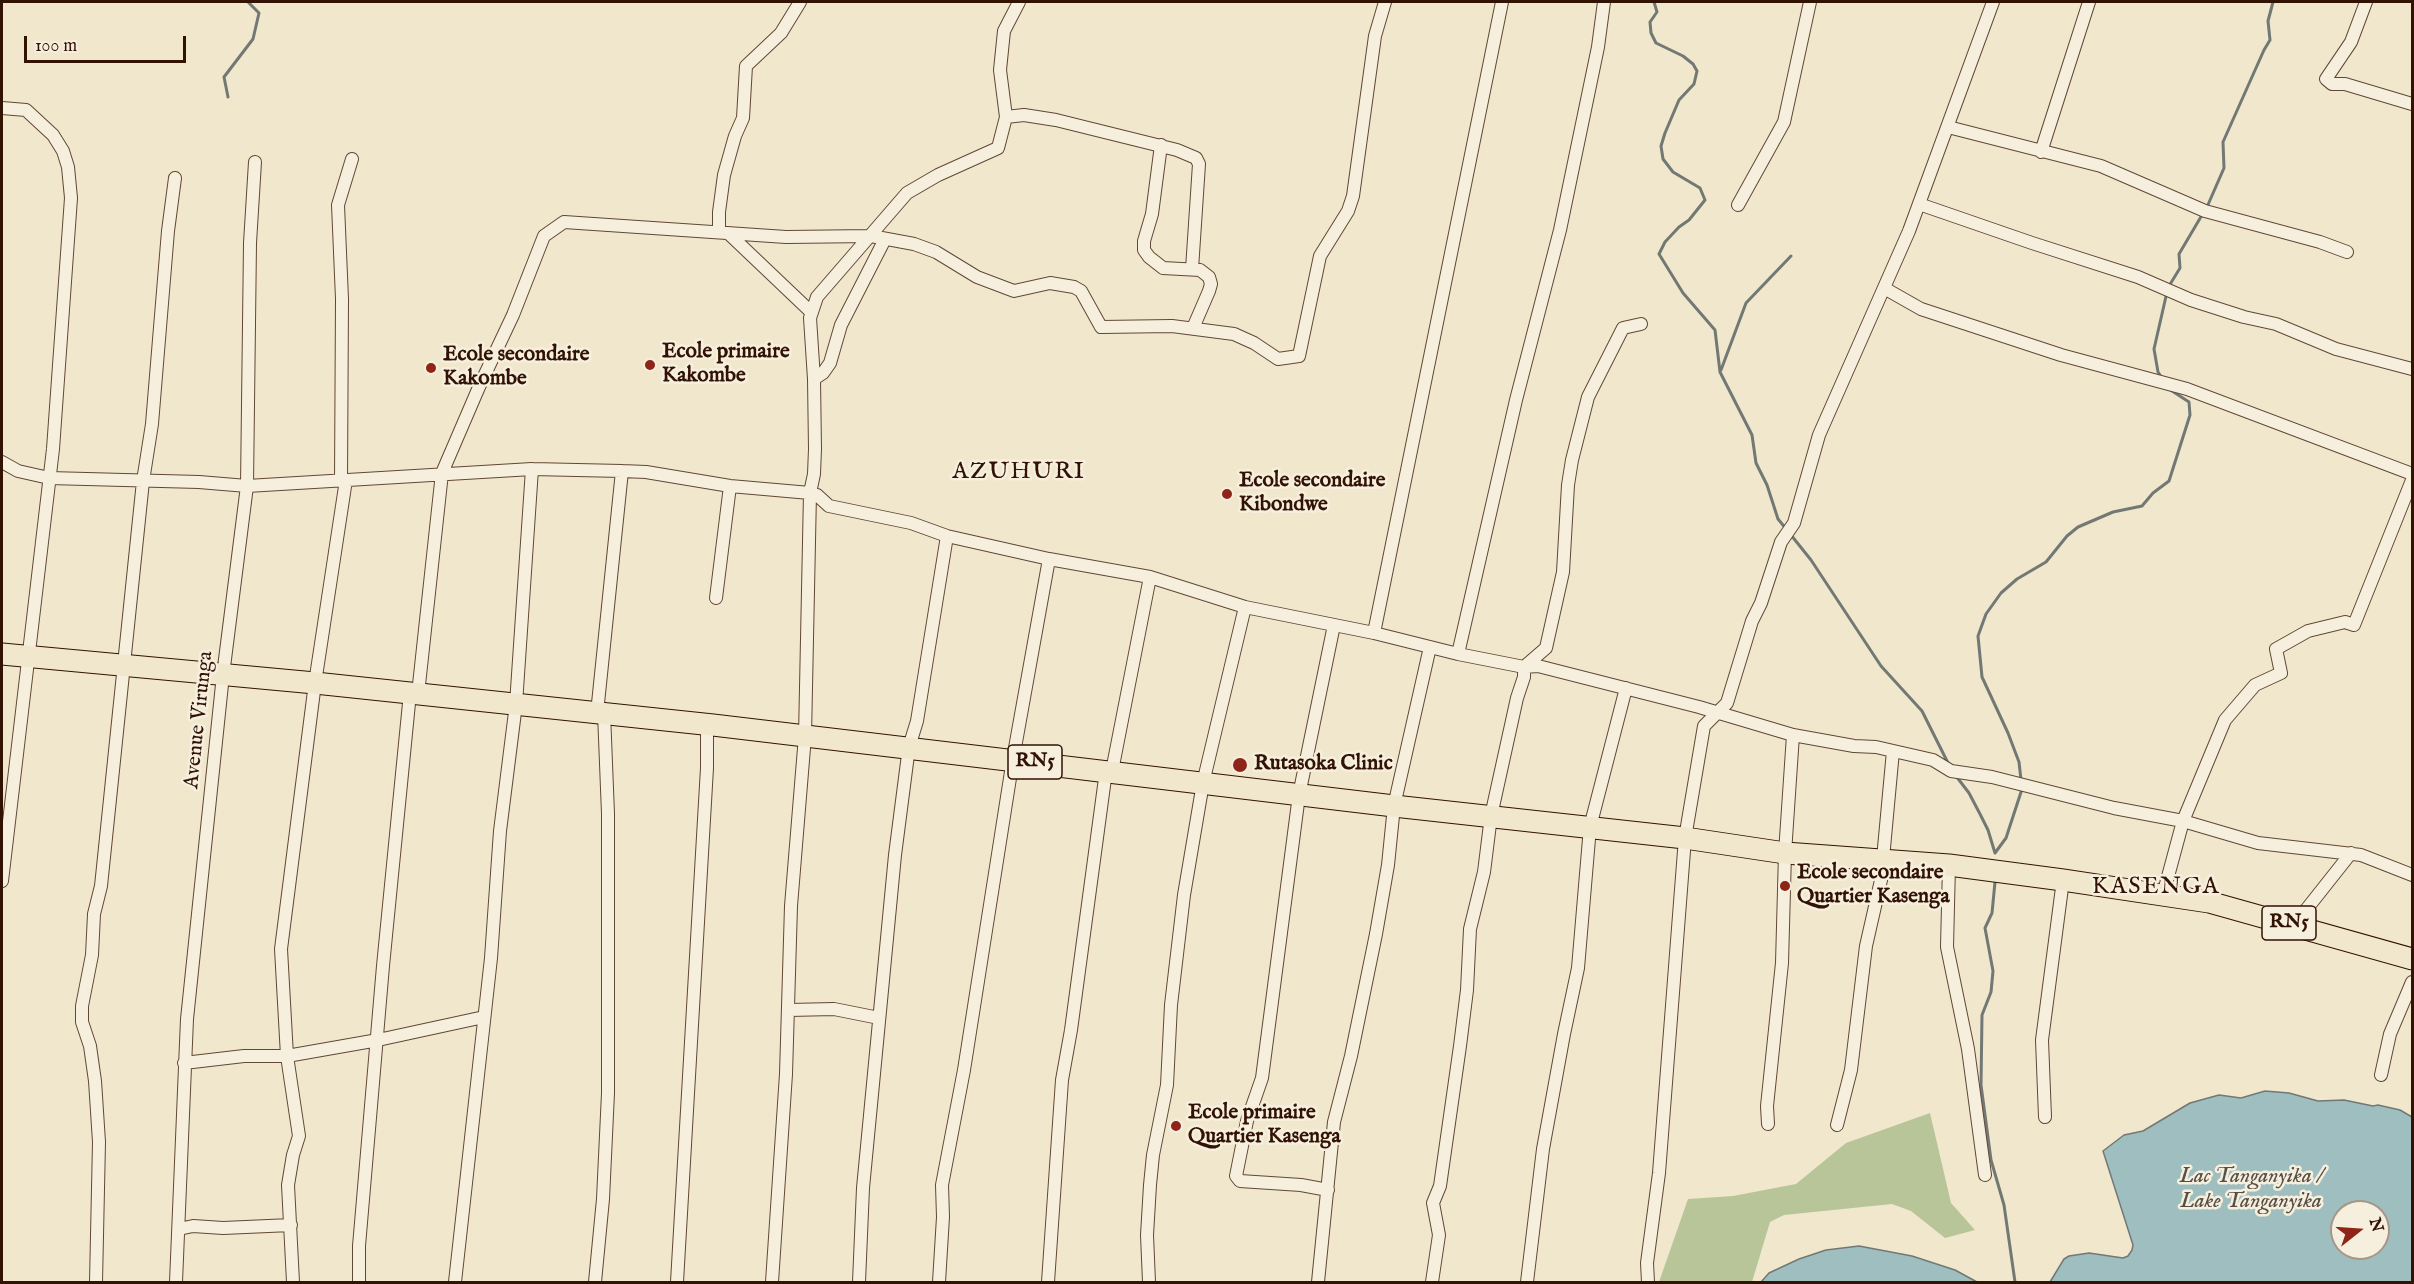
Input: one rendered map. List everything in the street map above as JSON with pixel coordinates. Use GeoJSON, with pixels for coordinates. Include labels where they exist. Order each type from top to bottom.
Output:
{"type":"FeatureCollection","features":[{"type":"Feature","properties":{"kind":"highway","name":"RN5"},"geometry":{"type":"LineString","coordinates":[[2,654],[315,683],[707,724],[1299,795],[1685,838],[1785,853],[1949,865],[2209,902],[2412,959]]}},
{"type":"Feature","properties":{"kind":"street"},"geometry":{"type":"LineString","coordinates":[[800,2],[782,33],[746,66],[743,118],[735,136],[724,175],[719,212],[724,232],[811,312]]}},
{"type":"Feature","properties":{"kind":"street"},"geometry":{"type":"LineString","coordinates":[[772,1282],[789,1010],[791,906],[805,736],[810,493],[814,474],[815,449],[811,312],[817,297],[907,193],[938,175],[998,148],[1006,117],[1000,70],[1004,31],[1019,2]]}},
{"type":"Feature","properties":{"kind":"street"},"geometry":{"type":"LineString","coordinates":[[360,1282],[359,1246],[383,966],[442,473],[478,387],[513,315],[544,236],[564,222],[814,238],[871,236],[914,244],[936,252],[977,277],[1014,291],[1050,283],[1074,287],[1081,291],[1101,327],[1193,328],[1233,334],[1254,343],[1278,359],[1299,356],[1320,256],[1348,211],[1353,196],[1375,36],[1385,2]]}},
{"type":"Feature","properties":{"kind":"street"},"geometry":{"type":"LineString","coordinates":[[1374,633],[1502,2]]}},
{"type":"Feature","properties":{"kind":"street"},"geometry":{"type":"LineString","coordinates":[[1458,654],[1516,400],[1560,230],[1598,47],[1604,2]]}},
{"type":"Feature","properties":{"kind":"street"},"geometry":{"type":"LineString","coordinates":[[1738,205],[1784,122],[1810,2]]}},
{"type":"Feature","properties":{"kind":"street"},"geometry":{"type":"LineString","coordinates":[[1648,1282],[1647,1263],[1659,1173],[1685,838],[1704,726],[1727,703],[1752,621],[1761,603],[1780,542],[1794,523],[1819,435],[1919,204],[1993,2]]}},
{"type":"Feature","properties":{"kind":"street"},"geometry":{"type":"LineString","coordinates":[[2041,152],[2090,2]]}},
{"type":"Feature","properties":{"kind":"street"},"geometry":{"type":"LineString","coordinates":[[2366,2],[2351,42],[2326,79],[2332,84],[2354,86],[2412,104]]}},
{"type":"Feature","properties":{"kind":"street"},"geometry":{"type":"LineString","coordinates":[[2,108],[26,110],[53,135],[63,151],[70,183],[65,290],[49,478],[2,881]]}},
{"type":"Feature","properties":{"kind":"street"},"geometry":{"type":"LineString","coordinates":[[1006,117],[1037,116],[1161,145],[1198,161],[1192,269]]}},
{"type":"Feature","properties":{"kind":"street"},"geometry":{"type":"LineString","coordinates":[[1948,127],[2101,166],[2205,211],[2320,242],[2347,252]]}},
{"type":"Feature","properties":{"kind":"street"},"geometry":{"type":"LineString","coordinates":[[1161,145],[1152,214],[1144,241],[1144,250],[1163,268],[1192,269],[1206,274],[1211,284],[1193,328]]}},
{"type":"Feature","properties":{"kind":"street"},"geometry":{"type":"LineString","coordinates":[[293,1282],[288,1185],[299,1136],[287,1056],[281,949],[344,481],[342,299],[338,205],[352,159]]}},
{"type":"Feature","properties":{"kind":"street","name":"Avenue Virunga"},"geometry":{"type":"LineString","coordinates":[[176,1282],[184,1064],[223,675],[247,486],[250,243],[255,162]]}},
{"type":"Feature","properties":{"kind":"street"},"geometry":{"type":"LineString","coordinates":[[96,1282],[99,1142],[95,1081],[90,1046],[82,1022],[82,1006],[92,955],[94,914],[101,886],[143,481],[152,424],[168,231],[176,178]]}},
{"type":"Feature","properties":{"kind":"street"},"geometry":{"type":"LineString","coordinates":[[1919,204],[2138,277],[2191,300],[2244,317],[2276,324],[2336,350],[2412,369]]}},
{"type":"Feature","properties":{"kind":"street"},"geometry":{"type":"LineString","coordinates":[[814,379],[823,373],[830,363],[841,325],[885,239]]}},
{"type":"Feature","properties":{"kind":"street"},"geometry":{"type":"LineString","coordinates":[[1884,288],[1921,309],[2061,355],[2187,389],[2412,474]]}},
{"type":"Feature","properties":{"kind":"street"},"geometry":{"type":"LineString","coordinates":[[1432,1282],[1439,1235],[1433,1203],[1440,1186],[1467,990],[1470,930],[1484,872],[1491,816],[1524,667],[1546,648],[1563,572],[1568,485],[1572,460],[1588,397],[1623,328],[1641,324]]}},
{"type":"Feature","properties":{"kind":"street"},"geometry":{"type":"LineString","coordinates":[[2,462],[18,471],[49,478],[247,486],[532,469],[622,471],[646,472],[730,486],[810,493],[817,495],[829,506],[911,523],[946,536],[1049,559],[1150,576],[1245,607],[1374,633],[1458,654],[1524,667],[1539,666],[1793,735],[1893,751],[1933,760],[1952,771],[1992,777],[2114,808],[2183,821],[2258,843],[2361,855],[2412,875]]}},
{"type":"Feature","properties":{"kind":"street"},"geometry":{"type":"LineString","coordinates":[[455,1282],[491,958],[500,831],[516,704],[532,469]]}},
{"type":"Feature","properties":{"kind":"street"},"geometry":{"type":"LineString","coordinates":[[595,1282],[603,1199],[608,1093],[608,814],[600,713],[622,471]]}},
{"type":"Feature","properties":{"kind":"street"},"geometry":{"type":"LineString","coordinates":[[2163,895],[2183,821],[2225,720],[2255,685],[2281,673],[2276,649],[2307,631],[2344,622],[2354,625],[2412,480]]}},
{"type":"Feature","properties":{"kind":"street"},"geometry":{"type":"LineString","coordinates":[[716,598],[730,486]]}},
{"type":"Feature","properties":{"kind":"street"},"geometry":{"type":"LineString","coordinates":[[859,1282],[862,1188],[909,747],[917,721],[946,536]]}},
{"type":"Feature","properties":{"kind":"street"},"geometry":{"type":"LineString","coordinates":[[939,1282],[943,1217],[942,1185],[964,1070],[1013,759],[1049,559]]}},
{"type":"Feature","properties":{"kind":"street"},"geometry":{"type":"LineString","coordinates":[[1048,1282],[1062,1080],[1109,771],[1150,576]]}},
{"type":"Feature","properties":{"kind":"street"},"geometry":{"type":"LineString","coordinates":[[1149,1282],[1147,1234],[1153,1155],[1167,1085],[1171,1005],[1184,895],[1203,783],[1245,607]]}},
{"type":"Feature","properties":{"kind":"street"},"geometry":{"type":"LineString","coordinates":[[1328,1190],[1301,1185],[1240,1181],[1236,1176],[1247,1121],[1262,1078],[1299,795],[1334,625]]}},
{"type":"Feature","properties":{"kind":"street"},"geometry":{"type":"LineString","coordinates":[[1318,1282],[1334,1122],[1351,1056],[1376,934],[1388,865],[1394,806],[1430,647]]}},
{"type":"Feature","properties":{"kind":"street"},"geometry":{"type":"LineString","coordinates":[[1527,1282],[1543,1149],[1563,1034],[1578,968],[1590,827],[1626,688]]}},
{"type":"Feature","properties":{"kind":"street"},"geometry":{"type":"LineString","coordinates":[[677,1282],[707,768],[707,724]]}},
{"type":"Feature","properties":{"kind":"street"},"geometry":{"type":"LineString","coordinates":[[1768,1124],[1767,1106],[1782,963],[1785,853],[1793,735]]}},
{"type":"Feature","properties":{"kind":"street"},"geometry":{"type":"LineString","coordinates":[[1837,1125],[1851,1070],[1863,968],[1881,880],[1893,751]]}},
{"type":"Feature","properties":{"kind":"street"},"geometry":{"type":"LineString","coordinates":[[2294,925],[2351,853]]}},
{"type":"Feature","properties":{"kind":"street"},"geometry":{"type":"LineString","coordinates":[[1949,865],[1947,947],[1968,1049],[1985,1175]]}},
{"type":"Feature","properties":{"kind":"street"},"geometry":{"type":"LineString","coordinates":[[2046,1118],[2042,1040],[2063,880]]}},
{"type":"Feature","properties":{"kind":"street"},"geometry":{"type":"LineString","coordinates":[[2381,1075],[2390,1034],[2412,982]]}},
{"type":"Feature","properties":{"kind":"street"},"geometry":{"type":"LineString","coordinates":[[789,1010],[834,1009],[879,1018]]}},
{"type":"Feature","properties":{"kind":"street"},"geometry":{"type":"LineString","coordinates":[[184,1064],[244,1056],[287,1056],[378,1040],[484,1017]]}},
{"type":"Feature","properties":{"kind":"street"},"geometry":{"type":"LineString","coordinates":[[178,1229],[193,1226],[223,1228],[291,1225]]}},
{"type":"Feature","properties":{"kind":"green space"},"geometry":{"type":"Polygon","coordinates":[[[1930,1113],[1951,1203],[1975,1230],[1945,1238],[1911,1211],[1892,1204],[1784,1215],[1770,1222],[1752,1282],[1659,1282],[1688,1199],[1733,1196],[1796,1184],[1846,1143],[1930,1113]]]}},
{"type":"Feature","properties":{"kind":"water","name":"Lac Tanganyika / Lake Tanganyika"},"geometry":{"type":"Polygon","coordinates":[[[2265,1091],[2289,1093],[2318,1101],[2344,1100],[2378,1105],[2400,1110],[2412,1117],[2412,1282],[2050,1282],[2064,1259],[2069,1256],[2089,1253],[2123,1258],[2128,1256],[2132,1250],[2133,1245],[2103,1151],[2124,1135],[2143,1131],[2190,1103],[2219,1095],[2241,1098],[2265,1091]]]}},
{"type":"Feature","properties":{"kind":"water"},"geometry":{"type":"Polygon","coordinates":[[[1859,1246],[1912,1256],[1955,1270],[1977,1282],[1761,1282],[1769,1273],[1799,1259],[1826,1250],[1859,1246]]]}},
{"type":"Feature","properties":{"kind":"waterway"},"geometry":{"type":"LineString","coordinates":[[228,97],[224,77],[253,39],[259,13],[248,2]]}},
{"type":"Feature","properties":{"kind":"waterway"},"geometry":{"type":"LineString","coordinates":[[1654,2],[1657,12],[1650,22],[1651,33],[1656,43],[1683,56],[1693,64],[1697,71],[1694,84],[1679,100],[1665,133],[1661,146],[1663,159],[1673,172],[1700,188],[1705,200],[1689,220],[1665,242],[1659,254],[1683,293],[1715,330],[1720,372],[1752,435],[1756,463],[1767,485],[1778,519],[1787,530]]}},
{"type":"Feature","properties":{"kind":"waterway"},"geometry":{"type":"LineString","coordinates":[[2207,207],[2224,168],[2223,142],[2270,40],[2268,21],[2273,2]]}},
{"type":"Feature","properties":{"kind":"waterway"},"geometry":{"type":"LineString","coordinates":[[2169,286],[2180,268],[2179,254],[2202,215]]}},
{"type":"Feature","properties":{"kind":"waterway"},"geometry":{"type":"LineString","coordinates":[[1721,370],[1746,303],[1791,256]]}},
{"type":"Feature","properties":{"kind":"waterway"},"geometry":{"type":"LineString","coordinates":[[2162,378],[2158,372],[2154,349],[2167,292]]}},
{"type":"Feature","properties":{"kind":"waterway"},"geometry":{"type":"LineString","coordinates":[[2021,780],[2019,762],[1982,677],[1978,636],[1986,614],[2001,593],[2017,579],[2046,562],[2067,536],[2078,527],[2113,512],[2142,506],[2153,493],[2169,481],[2190,415],[2189,402],[2169,389]]}},
{"type":"Feature","properties":{"kind":"waterway"},"geometry":{"type":"LineString","coordinates":[[1791,535],[1811,560],[1881,666],[1922,711],[1948,763]]}},
{"type":"Feature","properties":{"kind":"waterway"},"geometry":{"type":"LineString","coordinates":[[1956,776],[1969,793],[1980,814],[1995,853]]}},
{"type":"Feature","properties":{"kind":"waterway"},"geometry":{"type":"LineString","coordinates":[[1995,853],[2006,838],[2022,789]]}},
{"type":"Feature","properties":{"kind":"waterway"},"geometry":{"type":"LineString","coordinates":[[1995,882],[1992,913],[1985,928],[1993,971],[1991,992],[1982,1015],[1981,1085],[1991,1160],[2004,1205],[2015,1282]]}},
{"type":"Feature","properties":{"kind":"place","name":"Ecole primaire Kakombe"},"geometry":{"type":"Point","coordinates":[650,365]}},
{"type":"Feature","properties":{"kind":"place","name":"Ecole secondaire Kakombe"},"geometry":{"type":"Point","coordinates":[431,368]}},
{"type":"Feature","properties":{"kind":"place","name":"Ecole secondaire Kibondwe"},"geometry":{"type":"Point","coordinates":[1227,494]}},
{"type":"Feature","properties":{"kind":"place","name":"Rutasoka Clinic"},"geometry":{"type":"Point","coordinates":[1240,765]}},
{"type":"Feature","properties":{"kind":"place","name":"Ecole secondaire Quartier Kasenga"},"geometry":{"type":"Point","coordinates":[1785,886]}},
{"type":"Feature","properties":{"kind":"place","name":"Ecole primaire Quartier Kasenga"},"geometry":{"type":"Point","coordinates":[1176,1126]}},
{"type":"Feature","properties":{"kind":"district","name":"AZUHURI"},"geometry":{"type":"Point","coordinates":[1019,473]}},
{"type":"Feature","properties":{"kind":"district","name":"KASENGA"},"geometry":{"type":"Point","coordinates":[2156,888]}}]}
